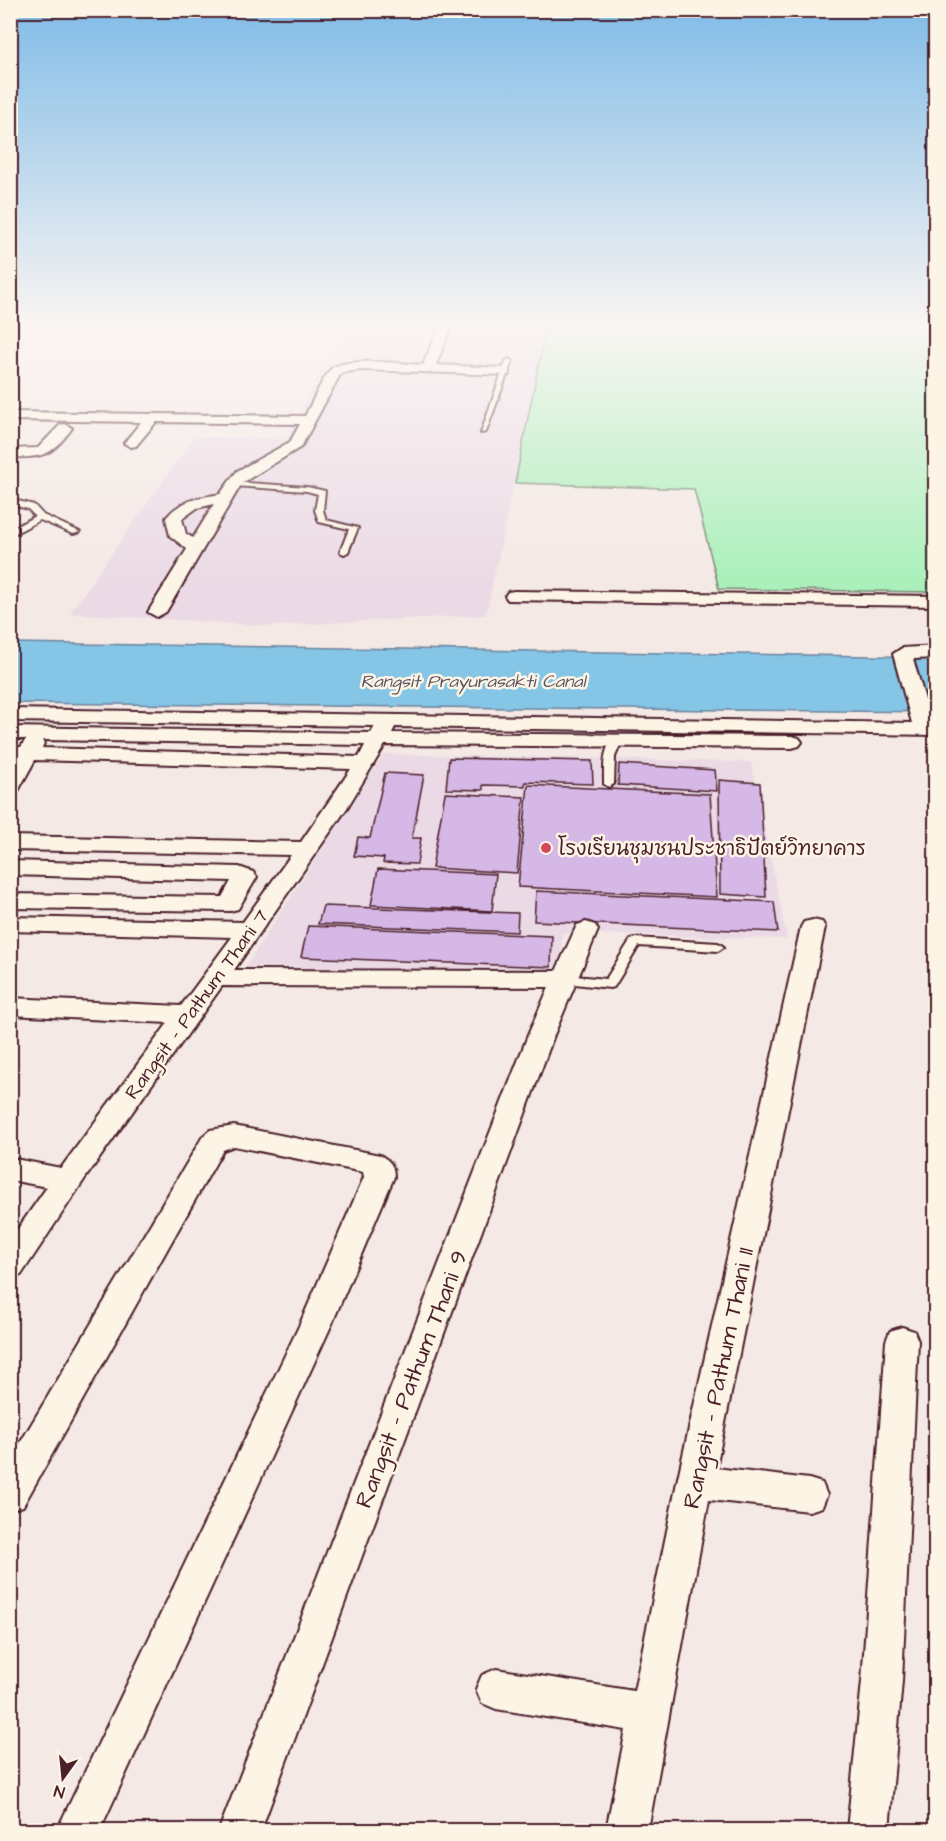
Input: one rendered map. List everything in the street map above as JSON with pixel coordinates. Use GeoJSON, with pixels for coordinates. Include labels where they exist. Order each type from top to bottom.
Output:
{"type":"FeatureCollection","features":[{"type":"Feature","properties":{"kind":"street"},"geometry":{"type":"LineString","coordinates":[[157,612],[231,490],[249,469],[289,451],[296,444],[316,408]]}},
{"type":"Feature","properties":{"kind":"street"},"geometry":{"type":"LineString","coordinates":[[10,416],[310,420]]}},
{"type":"Feature","properties":{"kind":"street"},"geometry":{"type":"LineString","coordinates":[[131,443],[152,418]]}},
{"type":"Feature","properties":{"kind":"street"},"geometry":{"type":"LineString","coordinates":[[10,427],[65,429],[49,450],[10,453]]}},
{"type":"Feature","properties":{"kind":"street"},"geometry":{"type":"LineString","coordinates":[[197,548],[178,536],[174,518],[192,504],[231,490]]}},
{"type":"Feature","properties":{"kind":"street"},"geometry":{"type":"LineString","coordinates":[[514,596],[936,601]]}},
{"type":"Feature","properties":{"kind":"street"},"geometry":{"type":"LineString","coordinates":[[929,730],[902,656],[907,652],[936,652]]}},
{"type":"Feature","properties":{"kind":"street"},"geometry":{"type":"LineString","coordinates":[[10,715],[617,740],[929,730]]}},
{"type":"Feature","properties":{"kind":"street"},"geometry":{"type":"LineString","coordinates":[[10,733],[384,729],[929,730]]}},
{"type":"Feature","properties":{"kind":"street","name":"Rangsit - Pathum Thani 7"},"geometry":{"type":"LineString","coordinates":[[10,1266],[20,1236],[68,1180],[190,1016],[365,764],[384,729]]}},
{"type":"Feature","properties":{"kind":"street"},"geometry":{"type":"LineString","coordinates":[[10,786],[20,754],[39,733]]}},
{"type":"Feature","properties":{"kind":"street"},"geometry":{"type":"LineString","coordinates":[[20,754],[365,764]]}},
{"type":"Feature","properties":{"kind":"street"},"geometry":{"type":"LineString","coordinates":[[10,843],[307,849]]}},
{"type":"Feature","properties":{"kind":"street"},"geometry":{"type":"LineString","coordinates":[[20,869],[244,874],[245,877],[230,904],[12,909],[20,869]]}},
{"type":"Feature","properties":{"kind":"street"},"geometry":{"type":"LineString","coordinates":[[12,909],[250,930]]}},
{"type":"Feature","properties":{"kind":"street","name":"Rangsit - Pathum Thani 11"},"geometry":{"type":"LineString","coordinates":[[627,1830],[696,1482],[813,927]]}},
{"type":"Feature","properties":{"kind":"street","name":"Rangsit - Pathum Thani 9"},"geometry":{"type":"LineString","coordinates":[[240,1830],[541,1035],[586,930]]}},
{"type":"Feature","properties":{"kind":"street"},"geometry":{"type":"LineString","coordinates":[[216,978],[566,980]]}},
{"type":"Feature","properties":{"kind":"street"},"geometry":{"type":"LineString","coordinates":[[10,1006],[190,1016]]}},
{"type":"Feature","properties":{"kind":"street"},"geometry":{"type":"LineString","coordinates":[[10,1494],[213,1143],[220,1137],[234,1136],[370,1163],[379,1168],[379,1177],[315,1326],[78,1830]]}},
{"type":"Feature","properties":{"kind":"street"},"geometry":{"type":"LineString","coordinates":[[10,1169],[68,1180]]}},
{"type":"Feature","properties":{"kind":"street"},"geometry":{"type":"LineString","coordinates":[[868,1830],[882,1681],[902,1341]]}},
{"type":"Feature","properties":{"kind":"street"},"geometry":{"type":"LineString","coordinates":[[696,1482],[809,1496]]}},
{"type":"Feature","properties":{"kind":"street"},"geometry":{"type":"LineString","coordinates":[[496,1689],[650,1714]]}},
{"type":"Feature","properties":{"kind":"lane"},"geometry":{"type":"LineString","coordinates":[[483,432],[492,408]]}},
{"type":"Feature","properties":{"kind":"lane"},"geometry":{"type":"LineString","coordinates":[[231,490],[308,489],[322,493],[320,510],[323,522],[354,528],[344,552]]}},
{"type":"Feature","properties":{"kind":"lane"},"geometry":{"type":"LineString","coordinates":[[10,501],[31,507],[40,517],[76,532]]}},
{"type":"Feature","properties":{"kind":"lane"},"geometry":{"type":"LineString","coordinates":[[10,534],[40,517]]}},
{"type":"Feature","properties":{"kind":"lane"},"geometry":{"type":"LineString","coordinates":[[609,784],[610,757],[617,740]]}},
{"type":"Feature","properties":{"kind":"lane"},"geometry":{"type":"LineString","coordinates":[[566,980],[610,984],[634,942],[718,947]]}},
{"type":"Feature","properties":{"kind":"shaded area"},"geometry":{"type":"Polygon","coordinates":[[[302,408],[529,408],[486,615],[269,626],[70,613],[194,437],[286,439],[302,408]]]}},
{"type":"Feature","properties":{"kind":"shaded area","name":"โรงเรียนชุมชนประชาธิปัตย์วิทยาคาร"},"geometry":{"type":"Polygon","coordinates":[[[384,754],[751,762],[787,939],[562,933],[562,976],[245,967],[384,754]]]}},
{"type":"Feature","properties":{"kind":"green space"},"geometry":{"type":"Polygon","coordinates":[[[530,408],[935,408],[935,592],[719,589],[694,489],[515,483],[530,408]]]}},
{"type":"Feature","properties":{"kind":"water","name":"Rangsit Prayurasakti Canal"},"geometry":{"type":"Polygon","coordinates":[[[11,643],[935,657],[935,712],[11,703],[11,643]]]}},
{"type":"Feature","properties":{"kind":"building"},"geometry":{"type":"Polygon","coordinates":[[[449,758],[592,761],[593,784],[525,782],[525,786],[483,785],[483,790],[446,789],[449,758]]]}},
{"type":"Feature","properties":{"kind":"building"},"geometry":{"type":"Polygon","coordinates":[[[619,764],[715,770],[717,791],[618,785],[619,764]]]}},
{"type":"Feature","properties":{"kind":"building"},"geometry":{"type":"Polygon","coordinates":[[[385,773],[424,775],[412,838],[421,838],[417,864],[383,863],[384,858],[354,856],[358,837],[370,838],[385,773]]]}},
{"type":"Feature","properties":{"kind":"building"},"geometry":{"type":"Polygon","coordinates":[[[719,780],[760,783],[766,897],[720,894],[719,780]]]}},
{"type":"Feature","properties":{"kind":"building"},"geometry":{"type":"Polygon","coordinates":[[[528,785],[710,794],[717,897],[518,887],[528,785]]]}},
{"type":"Feature","properties":{"kind":"building"},"geometry":{"type":"Polygon","coordinates":[[[445,793],[524,797],[517,873],[432,868],[445,793]]]}},
{"type":"Feature","properties":{"kind":"building"},"geometry":{"type":"Polygon","coordinates":[[[378,869],[496,874],[492,911],[371,905],[378,869]]]}},
{"type":"Feature","properties":{"kind":"building"},"geometry":{"type":"Polygon","coordinates":[[[536,891],[774,902],[778,932],[534,921],[536,891]]]}},
{"type":"Feature","properties":{"kind":"building"},"geometry":{"type":"Polygon","coordinates":[[[323,906],[518,913],[517,932],[318,924],[323,906]]]}},
{"type":"Feature","properties":{"kind":"building"},"geometry":{"type":"Polygon","coordinates":[[[308,926],[552,936],[551,967],[301,957],[308,926]]]}},
{"type":"Feature","properties":{"kind":"place","name":"โรงเรียนชุมชนประชาธิปัตย์วิทยาคาร"},"geometry":{"type":"Point","coordinates":[546,848]}}]}
